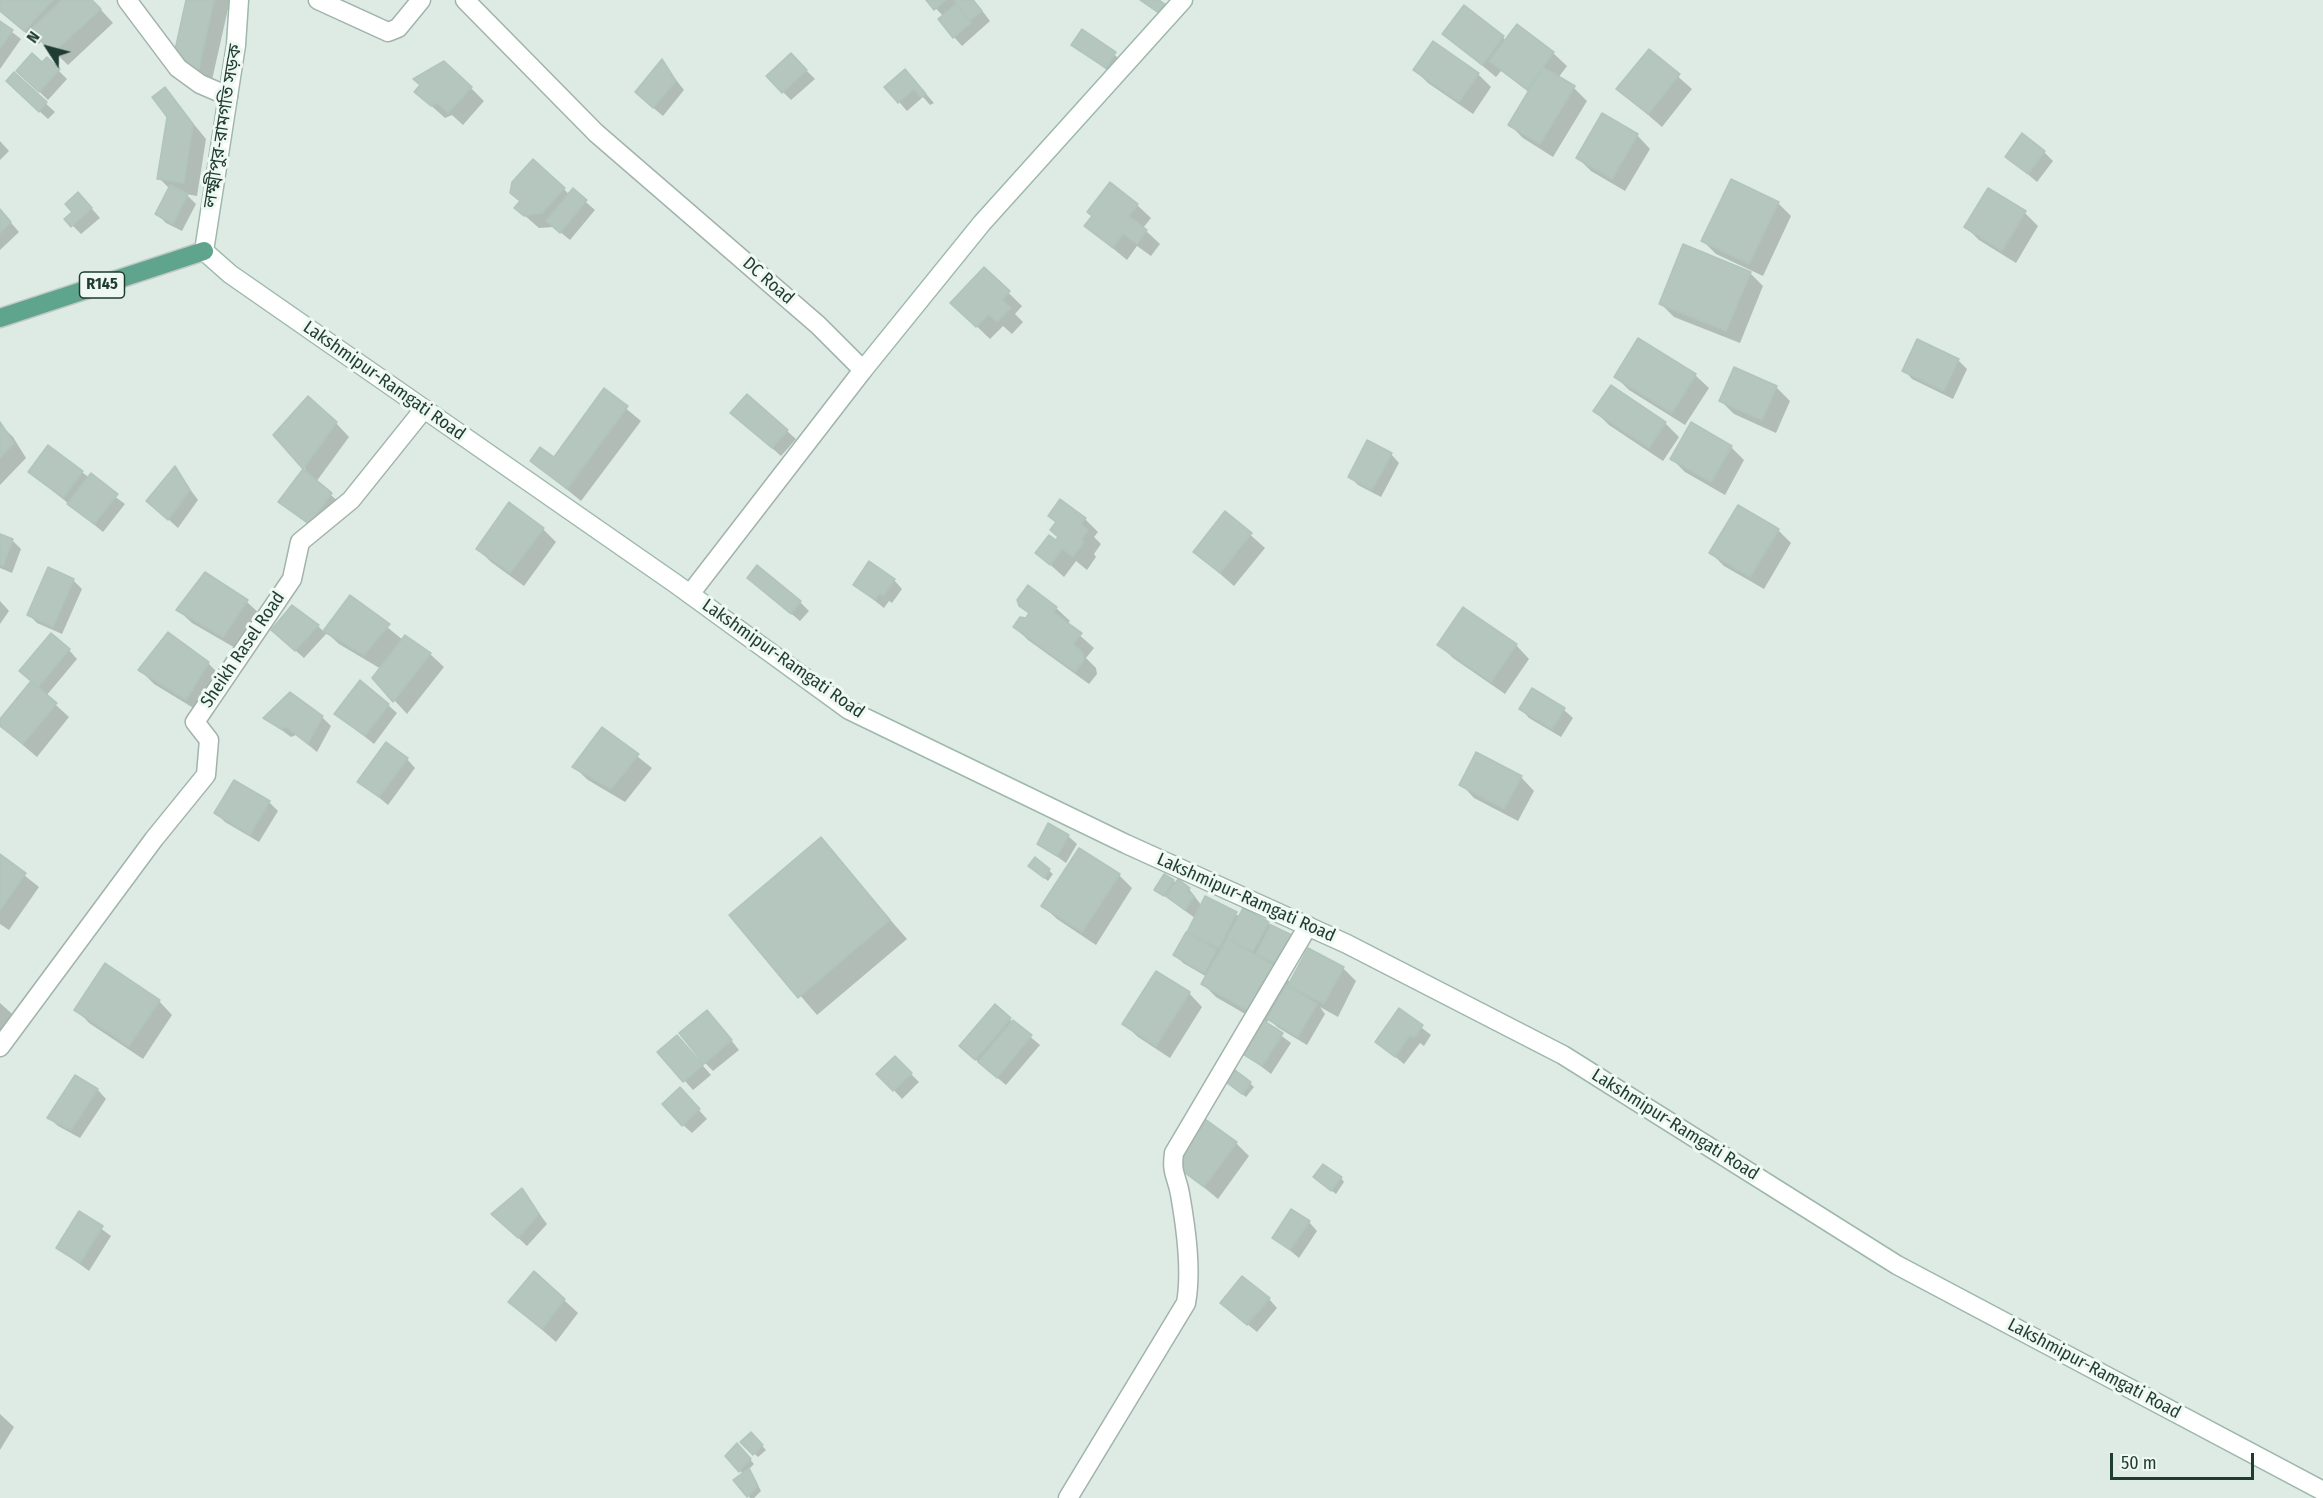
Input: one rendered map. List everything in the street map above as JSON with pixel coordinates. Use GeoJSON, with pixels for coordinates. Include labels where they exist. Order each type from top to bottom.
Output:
{"type":"FeatureCollection","features":[{"type":"Feature","properties":{"kind":"main road","name":"R145"},"geometry":{"type":"LineString","coordinates":[[0,318],[204,251]]}},
{"type":"Feature","properties":{"kind":"street"},"geometry":{"type":"LineString","coordinates":[[127,0],[178,68],[201,84],[228,96]]}},
{"type":"Feature","properties":{"kind":"street","name":"লক্ষ্মীপুর-রামগতি সড়ক"},"geometry":{"type":"LineString","coordinates":[[204,251],[228,96],[239,0]]}},
{"type":"Feature","properties":{"kind":"street"},"geometry":{"type":"LineString","coordinates":[[318,0],[388,32],[398,28],[421,0]]}},
{"type":"Feature","properties":{"kind":"street","name":"DC Road"},"geometry":{"type":"LineString","coordinates":[[465,0],[596,133],[818,325],[863,370]]}},
{"type":"Feature","properties":{"kind":"street"},"geometry":{"type":"LineString","coordinates":[[690,594],[863,370],[982,223],[1183,0]]}},
{"type":"Feature","properties":{"kind":"street","name":"Lakshmipur-Ramgati Road"},"geometry":{"type":"LineString","coordinates":[[204,251],[230,274],[690,594],[849,710],[1126,844],[1308,926],[1563,1055],[1898,1265],[2323,1491]]}},
{"type":"Feature","properties":{"kind":"street","name":"Sheikh Rasel Road"},"geometry":{"type":"LineString","coordinates":[[0,1047],[154,839],[207,775],[209,740],[195,722],[292,579],[300,542],[351,500],[424,409]]}},
{"type":"Feature","properties":{"kind":"street"},"geometry":{"type":"LineString","coordinates":[[1068,1498],[1186,1303],[1190,1285],[1180,1192],[1172,1171],[1174,1153],[1308,926]]}},
{"type":"Feature","properties":{"kind":"building"},"geometry":{"type":"Polygon","coordinates":[[[0,0],[53,0],[24,31],[0,11],[0,0]]]}},
{"type":"Feature","properties":{"kind":"building"},"geometry":{"type":"Polygon","coordinates":[[[62,0],[92,0],[101,9],[53,53],[30,30],[62,0]]]}},
{"type":"Feature","properties":{"kind":"building"},"geometry":{"type":"Polygon","coordinates":[[[186,0],[214,0],[197,77],[189,72],[190,65],[175,50],[186,0]]]}},
{"type":"Feature","properties":{"kind":"building"},"geometry":{"type":"Polygon","coordinates":[[[926,0],[946,0],[934,10],[926,0]]]}},
{"type":"Feature","properties":{"kind":"building"},"geometry":{"type":"Polygon","coordinates":[[[954,0],[973,0],[982,11],[969,21],[954,0]]]}},
{"type":"Feature","properties":{"kind":"building"},"geometry":{"type":"Polygon","coordinates":[[[1140,0],[1159,0],[1169,7],[1163,16],[1140,0]]]}},
{"type":"Feature","properties":{"kind":"building"},"geometry":{"type":"Polygon","coordinates":[[[956,4],[971,23],[953,38],[938,19],[956,4]]]}},
{"type":"Feature","properties":{"kind":"building"},"geometry":{"type":"Polygon","coordinates":[[[1464,5],[1504,36],[1482,65],[1442,34],[1464,5]]]}},
{"type":"Feature","properties":{"kind":"building"},"geometry":{"type":"Polygon","coordinates":[[[0,21],[13,30],[0,48],[0,21]]]}},
{"type":"Feature","properties":{"kind":"building"},"geometry":{"type":"Polygon","coordinates":[[[1517,24],[1554,52],[1527,89],[1489,61],[1517,24]]]}},
{"type":"Feature","properties":{"kind":"building"},"geometry":{"type":"Polygon","coordinates":[[[1082,29],[1116,52],[1106,68],[1071,45],[1082,29]]]}},
{"type":"Feature","properties":{"kind":"building"},"geometry":{"type":"Polygon","coordinates":[[[1433,41],[1479,73],[1459,102],[1413,70],[1433,41]]]}},
{"type":"Feature","properties":{"kind":"building"},"geometry":{"type":"Polygon","coordinates":[[[1649,49],[1680,74],[1648,114],[1616,89],[1649,49]]]}},
{"type":"Feature","properties":{"kind":"building"},"geometry":{"type":"Polygon","coordinates":[[[32,53],[42,62],[47,57],[60,69],[39,92],[16,71],[32,53]]]}},
{"type":"Feature","properties":{"kind":"building"},"geometry":{"type":"Polygon","coordinates":[[[791,53],[807,70],[782,93],[766,76],[791,53]]]}},
{"type":"Feature","properties":{"kind":"building"},"geometry":{"type":"Polygon","coordinates":[[[662,59],[676,81],[653,108],[635,92],[662,59]]]}},
{"type":"Feature","properties":{"kind":"building"},"geometry":{"type":"Polygon","coordinates":[[[444,61],[472,87],[448,113],[437,103],[431,106],[414,92],[420,85],[413,79],[444,61]]]}},
{"type":"Feature","properties":{"kind":"building"},"geometry":{"type":"Polygon","coordinates":[[[1543,67],[1575,86],[1540,144],[1508,125],[1543,67]]]}},
{"type":"Feature","properties":{"kind":"building"},"geometry":{"type":"Polygon","coordinates":[[[905,69],[926,94],[920,97],[914,89],[898,103],[884,87],[905,69]]]}},
{"type":"Feature","properties":{"kind":"building"},"geometry":{"type":"Polygon","coordinates":[[[14,72],[47,102],[39,112],[6,81],[14,72]]]}},
{"type":"Feature","properties":{"kind":"building"},"geometry":{"type":"Polygon","coordinates":[[[165,87],[193,124],[184,183],[157,179],[167,117],[152,97],[165,87]]]}},
{"type":"Feature","properties":{"kind":"building"},"geometry":{"type":"Polygon","coordinates":[[[1602,113],[1638,134],[1612,179],[1576,158],[1602,113]]]}},
{"type":"Feature","properties":{"kind":"building"},"geometry":{"type":"Polygon","coordinates":[[[2022,133],[2045,151],[2028,174],[2005,157],[2022,133]]]}},
{"type":"Feature","properties":{"kind":"building"},"geometry":{"type":"Polygon","coordinates":[[[533,159],[565,188],[542,213],[524,216],[514,208],[520,201],[510,193],[512,182],[533,159]]]}},
{"type":"Feature","properties":{"kind":"building"},"geometry":{"type":"Polygon","coordinates":[[[1731,179],[1779,202],[1749,264],[1701,241],[1731,179]]]}},
{"type":"Feature","properties":{"kind":"building"},"geometry":{"type":"Polygon","coordinates":[[[1110,182],[1138,204],[1129,216],[1147,230],[1137,244],[1123,234],[1113,248],[1084,226],[1092,216],[1087,212],[1110,182]]]}},
{"type":"Feature","properties":{"kind":"building"},"geometry":{"type":"Polygon","coordinates":[[[170,185],[188,194],[173,224],[155,214],[170,185]]]}},
{"type":"Feature","properties":{"kind":"building"},"geometry":{"type":"Polygon","coordinates":[[[573,188],[587,200],[560,233],[546,221],[573,188]]]}},
{"type":"Feature","properties":{"kind":"building"},"geometry":{"type":"Polygon","coordinates":[[[1988,188],[2026,211],[2002,251],[1964,227],[1988,188]]]}},
{"type":"Feature","properties":{"kind":"building"},"geometry":{"type":"Polygon","coordinates":[[[78,192],[92,208],[71,227],[64,219],[72,212],[65,204],[78,192]]]}},
{"type":"Feature","properties":{"kind":"building"},"geometry":{"type":"Polygon","coordinates":[[[0,209],[11,222],[0,233],[0,209]]]}},
{"type":"Feature","properties":{"kind":"building"},"geometry":{"type":"Polygon","coordinates":[[[1683,244],[1751,272],[1726,331],[1659,304],[1683,244]]]}},
{"type":"Feature","properties":{"kind":"building"},"geometry":{"type":"Polygon","coordinates":[[[984,267],[1010,291],[1002,300],[1011,308],[997,322],[989,314],[976,327],[950,303],[984,267]]]}},
{"type":"Feature","properties":{"kind":"building"},"geometry":{"type":"Polygon","coordinates":[[[1638,338],[1696,374],[1672,413],[1614,377],[1638,338]]]}},
{"type":"Feature","properties":{"kind":"building"},"geometry":{"type":"Polygon","coordinates":[[[1917,339],[1959,359],[1944,391],[1902,371],[1917,339]]]}},
{"type":"Feature","properties":{"kind":"building"},"geometry":{"type":"Polygon","coordinates":[[[1734,367],[1777,386],[1762,420],[1719,401],[1734,367]]]}},
{"type":"Feature","properties":{"kind":"building"},"geometry":{"type":"Polygon","coordinates":[[[1611,385],[1666,422],[1649,448],[1593,411],[1611,385]]]}},
{"type":"Feature","properties":{"kind":"building"},"geometry":{"type":"Polygon","coordinates":[[[604,388],[628,406],[567,489],[530,461],[540,447],[554,457],[604,388]]]}},
{"type":"Feature","properties":{"kind":"building"},"geometry":{"type":"Polygon","coordinates":[[[747,394],[788,430],[772,448],[730,413],[747,394]]]}},
{"type":"Feature","properties":{"kind":"building"},"geometry":{"type":"Polygon","coordinates":[[[308,396],[337,422],[303,469],[273,435],[308,396]]]}},
{"type":"Feature","properties":{"kind":"building"},"geometry":{"type":"Polygon","coordinates":[[[0,422],[14,443],[0,458],[0,422]]]}},
{"type":"Feature","properties":{"kind":"building"},"geometry":{"type":"Polygon","coordinates":[[[1691,422],[1732,446],[1711,482],[1670,459],[1691,422]]]}},
{"type":"Feature","properties":{"kind":"building"},"geometry":{"type":"Polygon","coordinates":[[[1367,440],[1392,453],[1372,490],[1348,477],[1367,440]]]}},
{"type":"Feature","properties":{"kind":"building"},"geometry":{"type":"Polygon","coordinates":[[[48,445],[83,471],[63,498],[28,472],[48,445]]]}},
{"type":"Feature","properties":{"kind":"building"},"geometry":{"type":"Polygon","coordinates":[[[175,466],[190,490],[168,520],[146,501],[175,466]]]}},
{"type":"Feature","properties":{"kind":"building"},"geometry":{"type":"Polygon","coordinates":[[[303,469],[332,493],[309,524],[278,502],[303,469]]]}},
{"type":"Feature","properties":{"kind":"building"},"geometry":{"type":"Polygon","coordinates":[[[91,473],[118,494],[94,524],[67,504],[91,473]]]}},
{"type":"Feature","properties":{"kind":"building"},"geometry":{"type":"Polygon","coordinates":[[[1060,499],[1086,518],[1081,524],[1088,530],[1081,540],[1084,542],[1073,557],[1062,549],[1050,565],[1035,553],[1049,535],[1056,540],[1058,537],[1050,530],[1056,522],[1048,516],[1060,499]]]}},
{"type":"Feature","properties":{"kind":"building"},"geometry":{"type":"Polygon","coordinates":[[[509,502],[544,528],[510,573],[476,549],[509,502]]]}},
{"type":"Feature","properties":{"kind":"building"},"geometry":{"type":"Polygon","coordinates":[[[1738,505],[1779,529],[1750,577],[1709,553],[1738,505]]]}},
{"type":"Feature","properties":{"kind":"building"},"geometry":{"type":"Polygon","coordinates":[[[1225,511],[1252,533],[1220,573],[1193,552],[1225,511]]]}},
{"type":"Feature","properties":{"kind":"building"},"geometry":{"type":"Polygon","coordinates":[[[0,534],[13,539],[3,566],[0,564],[0,534]]]}},
{"type":"Feature","properties":{"kind":"building"},"geometry":{"type":"Polygon","coordinates":[[[869,561],[895,579],[883,596],[880,593],[875,600],[853,585],[869,561]]]}},
{"type":"Feature","properties":{"kind":"building"},"geometry":{"type":"Polygon","coordinates":[[[757,565],[801,601],[791,614],[747,578],[757,565]]]}},
{"type":"Feature","properties":{"kind":"building"},"geometry":{"type":"Polygon","coordinates":[[[48,567],[74,579],[53,627],[27,615],[48,567]]]}},
{"type":"Feature","properties":{"kind":"building"},"geometry":{"type":"Polygon","coordinates":[[[205,572],[248,600],[223,637],[176,610],[205,572]]]}},
{"type":"Feature","properties":{"kind":"building"},"geometry":{"type":"Polygon","coordinates":[[[1028,585],[1057,607],[1053,612],[1082,633],[1073,644],[1083,653],[1084,660],[1075,672],[1013,627],[1020,617],[1026,618],[1029,613],[1019,606],[1017,600],[1028,585]]]}},
{"type":"Feature","properties":{"kind":"building"},"geometry":{"type":"Polygon","coordinates":[[[350,595],[390,624],[364,655],[323,631],[350,595]]]}},
{"type":"Feature","properties":{"kind":"building"},"geometry":{"type":"Polygon","coordinates":[[[292,605],[319,625],[295,651],[271,630],[292,605]]]}},
{"type":"Feature","properties":{"kind":"building"},"geometry":{"type":"Polygon","coordinates":[[[1463,607],[1517,644],[1491,682],[1437,645],[1463,607]]]}},
{"type":"Feature","properties":{"kind":"building"},"geometry":{"type":"Polygon","coordinates":[[[168,632],[209,662],[186,700],[138,670],[168,632]]]}},
{"type":"Feature","properties":{"kind":"building"},"geometry":{"type":"Polygon","coordinates":[[[51,633],[70,649],[38,687],[19,671],[51,633]]]}},
{"type":"Feature","properties":{"kind":"building"},"geometry":{"type":"Polygon","coordinates":[[[405,635],[431,653],[393,702],[372,678],[405,635]]]}},
{"type":"Feature","properties":{"kind":"building"},"geometry":{"type":"Polygon","coordinates":[[[360,680],[389,704],[365,736],[334,714],[360,680]]]}},
{"type":"Feature","properties":{"kind":"building"},"geometry":{"type":"Polygon","coordinates":[[[31,681],[57,703],[23,744],[0,726],[0,719],[31,681]]]}},
{"type":"Feature","properties":{"kind":"building"},"geometry":{"type":"Polygon","coordinates":[[[1532,688],[1565,708],[1552,729],[1519,709],[1532,688]]]}},
{"type":"Feature","properties":{"kind":"building"},"geometry":{"type":"Polygon","coordinates":[[[290,692],[323,716],[308,744],[286,727],[281,729],[263,718],[290,692]]]}},
{"type":"Feature","properties":{"kind":"building"},"geometry":{"type":"Polygon","coordinates":[[[602,727],[639,754],[611,789],[572,767],[602,727]]]}},
{"type":"Feature","properties":{"kind":"building"},"geometry":{"type":"Polygon","coordinates":[[[386,742],[408,758],[379,797],[357,782],[386,742]]]}},
{"type":"Feature","properties":{"kind":"building"},"geometry":{"type":"Polygon","coordinates":[[[1476,752],[1522,776],[1504,809],[1459,785],[1476,752]]]}},
{"type":"Feature","properties":{"kind":"building"},"geometry":{"type":"Polygon","coordinates":[[[234,780],[270,801],[250,835],[214,813],[234,780]]]}},
{"type":"Feature","properties":{"kind":"building"},"geometry":{"type":"Polygon","coordinates":[[[1048,823],[1069,835],[1057,856],[1037,844],[1048,823]]]}},
{"type":"Feature","properties":{"kind":"building"},"geometry":{"type":"Polygon","coordinates":[[[821,837],[890,920],[798,998],[729,915],[821,837]]]}},
{"type":"Feature","properties":{"kind":"building"},"geometry":{"type":"Polygon","coordinates":[[[1079,848],[1120,874],[1082,932],[1041,906],[1079,848]]]}},
{"type":"Feature","properties":{"kind":"building"},"geometry":{"type":"Polygon","coordinates":[[[0,854],[26,873],[0,910],[0,854]]]}},
{"type":"Feature","properties":{"kind":"building"},"geometry":{"type":"Polygon","coordinates":[[[1035,857],[1050,869],[1044,878],[1028,866],[1035,857]]]}},
{"type":"Feature","properties":{"kind":"building"},"geometry":{"type":"Polygon","coordinates":[[[1164,874],[1174,880],[1164,896],[1154,890],[1164,874]]]}},
{"type":"Feature","properties":{"kind":"building"},"geometry":{"type":"Polygon","coordinates":[[[1178,879],[1190,888],[1187,891],[1194,896],[1185,910],[1166,896],[1178,879]]]}},
{"type":"Feature","properties":{"kind":"building"},"geometry":{"type":"Polygon","coordinates":[[[1205,896],[1237,912],[1219,948],[1187,932],[1205,896]]]}},
{"type":"Feature","properties":{"kind":"building"},"geometry":{"type":"Polygon","coordinates":[[[1243,908],[1269,922],[1253,951],[1227,938],[1243,908]]]}},
{"type":"Feature","properties":{"kind":"building"},"geometry":{"type":"Polygon","coordinates":[[[1271,925],[1294,936],[1279,965],[1256,954],[1271,925]]]}},
{"type":"Feature","properties":{"kind":"building"},"geometry":{"type":"Polygon","coordinates":[[[1186,932],[1217,950],[1204,973],[1173,955],[1186,932]]]}},
{"type":"Feature","properties":{"kind":"building"},"geometry":{"type":"Polygon","coordinates":[[[1227,939],[1278,968],[1252,1013],[1201,984],[1227,939]]]}},
{"type":"Feature","properties":{"kind":"building"},"geometry":{"type":"Polygon","coordinates":[[[1308,948],[1344,967],[1324,1004],[1288,985],[1308,948]]]}},
{"type":"Feature","properties":{"kind":"building"},"geometry":{"type":"Polygon","coordinates":[[[105,963],[160,1000],[129,1046],[74,1010],[105,963]]]}},
{"type":"Feature","properties":{"kind":"building"},"geometry":{"type":"Polygon","coordinates":[[[1156,971],[1190,992],[1156,1046],[1122,1024],[1156,971]]]}},
{"type":"Feature","properties":{"kind":"building"},"geometry":{"type":"Polygon","coordinates":[[[1286,985],[1317,1004],[1298,1037],[1267,1019],[1286,985]]]}},
{"type":"Feature","properties":{"kind":"building"},"geometry":{"type":"Polygon","coordinates":[[[995,1004],[1011,1018],[975,1060],[959,1046],[995,1004]]]}},
{"type":"Feature","properties":{"kind":"building"},"geometry":{"type":"Polygon","coordinates":[[[1399,1008],[1423,1025],[1414,1038],[1410,1035],[1395,1057],[1375,1042],[1399,1008]]]}},
{"type":"Feature","properties":{"kind":"building"},"geometry":{"type":"Polygon","coordinates":[[[707,1010],[732,1040],[704,1064],[679,1033],[707,1010]]]}},
{"type":"Feature","properties":{"kind":"building"},"geometry":{"type":"Polygon","coordinates":[[[1013,1020],[1032,1035],[997,1078],[978,1062],[1013,1020]]]}},
{"type":"Feature","properties":{"kind":"building"},"geometry":{"type":"Polygon","coordinates":[[[1264,1021],[1283,1033],[1262,1066],[1243,1054],[1264,1021]]]}},
{"type":"Feature","properties":{"kind":"building"},"geometry":{"type":"Polygon","coordinates":[[[677,1035],[703,1065],[683,1082],[657,1052],[677,1035]]]}},
{"type":"Feature","properties":{"kind":"building"},"geometry":{"type":"Polygon","coordinates":[[[895,1056],[912,1073],[893,1091],[876,1074],[895,1056]]]}},
{"type":"Feature","properties":{"kind":"building"},"geometry":{"type":"Polygon","coordinates":[[[1235,1070],[1251,1082],[1242,1094],[1226,1082],[1235,1070]]]}},
{"type":"Feature","properties":{"kind":"building"},"geometry":{"type":"Polygon","coordinates":[[[75,1075],[98,1089],[71,1130],[47,1118],[75,1075]]]}},
{"type":"Feature","properties":{"kind":"building"},"geometry":{"type":"Polygon","coordinates":[[[680,1087],[700,1109],[682,1126],[662,1104],[680,1087]]]}},
{"type":"Feature","properties":{"kind":"building"},"geometry":{"type":"Polygon","coordinates":[[[1205,1119],[1237,1142],[1204,1187],[1177,1167],[1178,1155],[1205,1119]]]}},
{"type":"Feature","properties":{"kind":"building"},"geometry":{"type":"Polygon","coordinates":[[[1323,1164],[1342,1177],[1331,1191],[1313,1177],[1323,1164]]]}},
{"type":"Feature","properties":{"kind":"building"},"geometry":{"type":"Polygon","coordinates":[[[522,1188],[539,1214],[518,1238],[491,1214],[522,1188]]]}},
{"type":"Feature","properties":{"kind":"building"},"geometry":{"type":"Polygon","coordinates":[[[1291,1209],[1310,1221],[1290,1250],[1272,1238],[1291,1209]]]}},
{"type":"Feature","properties":{"kind":"building"},"geometry":{"type":"Polygon","coordinates":[[[79,1211],[103,1226],[80,1263],[56,1248],[79,1211]]]}},
{"type":"Feature","properties":{"kind":"building"},"geometry":{"type":"Polygon","coordinates":[[[534,1271],[565,1299],[542,1329],[508,1302],[534,1271]]]}},
{"type":"Feature","properties":{"kind":"building"},"geometry":{"type":"Polygon","coordinates":[[[1242,1276],[1270,1298],[1247,1325],[1220,1303],[1242,1276]]]}},
{"type":"Feature","properties":{"kind":"building"},"geometry":{"type":"Polygon","coordinates":[[[751,1432],[763,1445],[753,1455],[740,1442],[751,1432]]]}},
{"type":"Feature","properties":{"kind":"building"},"geometry":{"type":"Polygon","coordinates":[[[737,1443],[751,1459],[739,1472],[725,1456],[737,1443]]]}},
{"type":"Feature","properties":{"kind":"building"},"geometry":{"type":"Polygon","coordinates":[[[749,1468],[758,1486],[747,1497],[733,1480],[749,1468]]]}}]}
